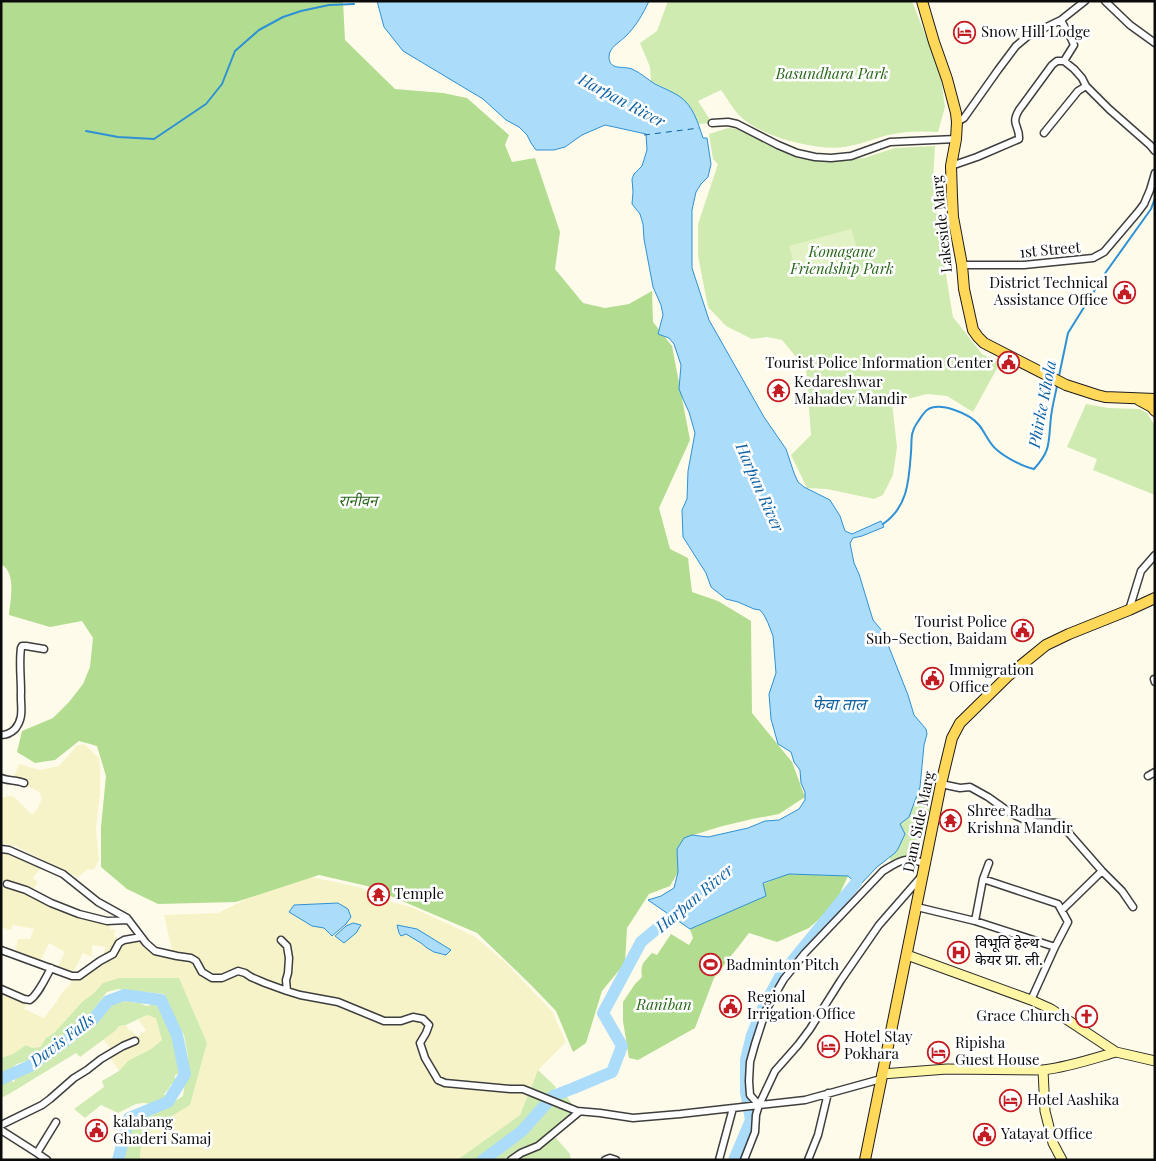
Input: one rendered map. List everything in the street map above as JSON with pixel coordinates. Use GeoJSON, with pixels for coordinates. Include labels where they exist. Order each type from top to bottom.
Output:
{"type":"FeatureCollection","features":[{"type":"Feature","properties":{"kind":"main road","name":"Lakeside Marg"},"geometry":{"type":"LineString","coordinates":[[922,1],[956,112],[956,139],[951,166],[954,217],[964,289],[973,330],[984,343],[1066,385],[1105,397],[1155,399]]}},
{"type":"Feature","properties":{"kind":"main road"},"geometry":{"type":"LineString","coordinates":[[1130,398],[1140,400],[1155,411]]}},
{"type":"Feature","properties":{"kind":"main road","name":"Dam Side Marg"},"geometry":{"type":"LineString","coordinates":[[865,1160],[952,738],[960,723],[1009,675],[1046,644],[1155,598]]}},
{"type":"Feature","properties":{"kind":"main road"},"geometry":{"type":"LineString","coordinates":[[907,955],[1032,1000],[1052,1009],[1116,1052],[1155,1061]]}},
{"type":"Feature","properties":{"kind":"main road"},"geometry":{"type":"LineString","coordinates":[[882,1076],[947,1069],[1043,1070],[1078,1064],[1116,1052]]}},
{"type":"Feature","properties":{"kind":"main road"},"geometry":{"type":"LineString","coordinates":[[1043,1070],[1045,1111],[1053,1143],[1062,1160]]}},
{"type":"Feature","properties":{"kind":"street"},"geometry":{"type":"LineString","coordinates":[[957,122],[968,113],[1016,46],[1028,36],[1061,20],[1086,1]]}},
{"type":"Feature","properties":{"kind":"street"},"geometry":{"type":"LineString","coordinates":[[1105,1],[1130,25],[1155,43]]}},
{"type":"Feature","properties":{"kind":"street"},"geometry":{"type":"LineString","coordinates":[[1061,20],[1064,28],[1073,40],[1074,46],[1064,61]]}},
{"type":"Feature","properties":{"kind":"street"},"geometry":{"type":"LineString","coordinates":[[951,166],[1019,139],[1020,133],[1015,117],[1052,65],[1057,61],[1064,61],[1074,69],[1086,86],[1155,151]]}},
{"type":"Feature","properties":{"kind":"street"},"geometry":{"type":"LineString","coordinates":[[1044,133],[1078,91],[1086,86]]}},
{"type":"Feature","properties":{"kind":"street"},"geometry":{"type":"LineString","coordinates":[[712,123],[728,122],[737,124],[796,153],[814,157],[851,156],[890,142],[956,139]]}},
{"type":"Feature","properties":{"kind":"street","name":"1st Street"},"geometry":{"type":"LineString","coordinates":[[962,265],[1024,265],[1093,258],[1104,252],[1144,204],[1155,174]]}},
{"type":"Feature","properties":{"kind":"street"},"geometry":{"type":"LineString","coordinates":[[1129,610],[1141,571],[1155,555]]}},
{"type":"Feature","properties":{"kind":"street"},"geometry":{"type":"LineString","coordinates":[[1,735],[7,735],[14,731],[20,722],[22,709],[20,694],[22,683],[21,648],[26,646],[44,649]]}},
{"type":"Feature","properties":{"kind":"street"},"geometry":{"type":"LineString","coordinates":[[1148,776],[1155,772]]}},
{"type":"Feature","properties":{"kind":"street"},"geometry":{"type":"LineString","coordinates":[[1,778],[24,783]]}},
{"type":"Feature","properties":{"kind":"street"},"geometry":{"type":"LineString","coordinates":[[941,784],[960,788],[970,787],[1023,819],[1036,822],[1060,823],[1122,891],[1133,906]]}},
{"type":"Feature","properties":{"kind":"street"},"geometry":{"type":"LineString","coordinates":[[1,849],[9,850],[63,874],[98,902],[126,918],[149,948],[155,952],[191,958],[196,961],[202,972],[212,978],[222,978],[238,971],[287,991],[338,1002],[384,1021],[401,1021],[413,1017],[423,1020],[429,1025],[420,1043],[438,1080],[445,1083],[523,1089],[578,1112],[633,1118],[806,1100],[882,1076]]}},
{"type":"Feature","properties":{"kind":"street"},"geometry":{"type":"LineString","coordinates":[[756,1105],[750,1095],[750,1062],[766,1010],[784,979],[805,953],[883,871],[897,862],[912,859],[926,864]]}},
{"type":"Feature","properties":{"kind":"street"},"geometry":{"type":"LineString","coordinates":[[976,921],[983,880],[989,863]]}},
{"type":"Feature","properties":{"kind":"street"},"geometry":{"type":"LineString","coordinates":[[1062,910],[1102,871]]}},
{"type":"Feature","properties":{"kind":"street"},"geometry":{"type":"LineString","coordinates":[[744,1160],[755,1132],[756,1105],[775,1072],[810,1029],[840,980],[879,924],[923,875]]}},
{"type":"Feature","properties":{"kind":"street"},"geometry":{"type":"LineString","coordinates":[[983,880],[1058,904],[1068,922],[1032,1000]]}},
{"type":"Feature","properties":{"kind":"street"},"geometry":{"type":"LineString","coordinates":[[7,884],[26,890],[51,903],[79,914],[107,921],[127,920]]}},
{"type":"Feature","properties":{"kind":"street"},"geometry":{"type":"LineString","coordinates":[[917,907],[976,921],[1055,947]]}},
{"type":"Feature","properties":{"kind":"street"},"geometry":{"type":"LineString","coordinates":[[2,952],[72,976],[79,976],[113,954],[119,943],[124,940],[141,937]]}},
{"type":"Feature","properties":{"kind":"street"},"geometry":{"type":"LineString","coordinates":[[281,940],[287,946],[289,958],[286,980],[287,991]]}},
{"type":"Feature","properties":{"kind":"street"},"geometry":{"type":"LineString","coordinates":[[1,988],[30,1000],[52,968]]}},
{"type":"Feature","properties":{"kind":"street"},"geometry":{"type":"LineString","coordinates":[[1,1125],[42,1105],[74,1078],[88,1070],[101,1059],[135,1041]]}},
{"type":"Feature","properties":{"kind":"street"},"geometry":{"type":"LineString","coordinates":[[808,1160],[818,1134],[828,1093]]}},
{"type":"Feature","properties":{"kind":"street"},"geometry":{"type":"LineString","coordinates":[[719,1160],[733,1108]]}},
{"type":"Feature","properties":{"kind":"street"},"geometry":{"type":"LineString","coordinates":[[511,1160],[521,1153],[538,1146],[578,1112]]}},
{"type":"Feature","properties":{"kind":"street"},"geometry":{"type":"LineString","coordinates":[[37,1153],[56,1122]]}},
{"type":"Feature","properties":{"kind":"street"},"geometry":{"type":"LineString","coordinates":[[1,1130],[47,1160]]}},
{"type":"Feature","properties":{"kind":"street"},"geometry":{"type":"LineString","coordinates":[[605,1160],[610,1158],[616,1160]]}},
{"type":"Feature","properties":{"kind":"shaded area"},"geometry":{"type":"Polygon","coordinates":[[[84,744],[99,758],[100,793],[96,828],[99,860],[95,868],[88,869],[78,877],[15,846],[1,843],[1,798],[13,796],[32,815],[38,808],[42,798],[41,793],[13,779],[12,777],[19,764],[40,770],[59,766],[75,746],[84,744]]]}},
{"type":"Feature","properties":{"kind":"shaded area"},"geometry":{"type":"Polygon","coordinates":[[[1,850],[42,866],[33,878],[38,882],[32,891],[5,885],[110,922],[110,929],[115,930],[114,937],[117,937],[118,943],[114,954],[103,957],[106,947],[92,945],[92,957],[83,953],[73,973],[57,968],[65,952],[49,943],[40,961],[15,952],[18,939],[30,939],[34,929],[13,925],[11,930],[1,927],[1,850]]]}},
{"type":"Feature","properties":{"kind":"shaded area"},"geometry":{"type":"Polygon","coordinates":[[[303,875],[362,888],[375,898],[411,907],[474,936],[505,962],[552,1011],[566,1042],[538,1070],[520,1115],[457,1160],[140,1160],[139,1150],[146,1135],[171,1116],[190,1105],[207,1043],[179,978],[103,983],[83,1001],[54,1033],[46,1038],[40,1047],[32,1048],[26,1045],[13,1054],[1,1058],[1,994],[3,992],[26,1003],[24,1009],[44,1018],[61,994],[74,980],[100,963],[115,958],[121,944],[140,941],[148,950],[174,959],[164,915],[218,913],[303,875]]]}},
{"type":"Feature","properties":{"kind":"shaded area"},"geometry":{"type":"Polygon","coordinates":[[[147,1015],[156,1017],[162,1040],[151,1049],[128,1061],[119,1071],[110,1057],[112,1050],[103,1039],[119,1026],[126,1025],[137,1037],[146,1030],[138,1020],[147,1015]]]}},
{"type":"Feature","properties":{"kind":"green space","name":"रानीवन"},"geometry":{"type":"Polygon","coordinates":[[[1,1],[343,1],[345,40],[395,89],[443,93],[467,98],[509,135],[505,145],[512,162],[535,158],[560,232],[555,269],[583,303],[605,308],[629,304],[652,291],[653,322],[672,346],[690,440],[659,508],[670,549],[688,558],[692,592],[718,601],[751,621],[752,713],[792,762],[805,797],[779,814],[719,827],[684,838],[677,849],[678,872],[670,886],[649,894],[627,928],[625,963],[602,991],[586,1043],[573,1052],[556,1011],[477,933],[367,886],[319,875],[236,902],[158,904],[127,889],[101,867],[101,827],[106,776],[97,746],[79,741],[55,760],[35,763],[17,752],[22,731],[53,718],[83,684],[90,667],[93,638],[82,621],[50,627],[9,615],[11,580],[6,568],[1,564],[1,1]]]}},
{"type":"Feature","properties":{"kind":"green space","name":"Basundhara Park"},"geometry":{"type":"Polygon","coordinates":[[[668,1],[912,1],[940,72],[945,107],[938,132],[894,134],[844,147],[818,147],[773,135],[748,123],[736,112],[721,90],[698,101],[712,123],[698,124],[691,109],[683,99],[651,81],[650,67],[640,43],[657,31],[668,1]]]}},
{"type":"Feature","properties":{"kind":"green space","name":"Komagane Friendship Park"},"geometry":{"type":"Polygon","coordinates":[[[728,128],[737,129],[797,158],[811,160],[837,161],[864,158],[895,148],[935,146],[933,181],[938,226],[953,317],[982,354],[1000,363],[973,412],[947,396],[927,394],[892,403],[897,447],[893,475],[883,495],[874,499],[827,489],[807,488],[791,455],[811,435],[806,369],[782,340],[767,337],[752,339],[726,326],[708,307],[698,256],[698,224],[718,164],[713,159],[709,134],[728,128]]]}},
{"type":"Feature","properties":{"kind":"green space"},"geometry":{"type":"Polygon","coordinates":[[[851,229],[860,258],[797,275],[789,246],[851,229]]]}},
{"type":"Feature","properties":{"kind":"green space"},"geometry":{"type":"Polygon","coordinates":[[[1086,404],[1108,408],[1140,409],[1147,413],[1155,426],[1155,495],[1093,470],[1097,459],[1067,447],[1086,404]]]}},
{"type":"Feature","properties":{"kind":"green space"},"geometry":{"type":"Polygon","coordinates":[[[920,787],[934,789],[920,852],[892,863],[889,857],[901,844],[905,834],[900,824],[909,817],[920,787]]]}},
{"type":"Feature","properties":{"kind":"green space","name":"Raniban"},"geometry":{"type":"Polygon","coordinates":[[[788,874],[848,876],[834,906],[809,928],[777,942],[749,933],[714,978],[695,1028],[638,1060],[629,1058],[623,1021],[623,1002],[642,977],[642,966],[652,953],[657,955],[671,934],[689,945],[693,938],[690,929],[766,896],[763,884],[788,874]]]}},
{"type":"Feature","properties":{"kind":"green space"},"geometry":{"type":"Polygon","coordinates":[[[119,978],[179,978],[207,1043],[190,1105],[148,1133],[142,1145],[140,1160],[125,1160],[122,1149],[131,1122],[169,1105],[183,1096],[188,1057],[184,1035],[170,1010],[164,994],[133,993],[119,989],[107,992],[90,1014],[81,1019],[69,1033],[54,1042],[37,1059],[17,1064],[1,1076],[1,1058],[13,1054],[26,1045],[32,1048],[40,1047],[46,1038],[54,1033],[83,1001],[103,983],[119,978]]]}},
{"type":"Feature","properties":{"kind":"green space"},"geometry":{"type":"Polygon","coordinates":[[[122,1001],[147,1006],[159,1003],[171,1031],[175,1034],[181,1055],[181,1067],[184,1070],[182,1073],[175,1075],[175,1082],[171,1084],[164,1094],[166,1097],[164,1101],[160,1100],[151,1104],[136,1104],[118,1113],[101,1105],[85,1118],[74,1109],[104,1087],[102,1081],[119,1071],[128,1061],[151,1049],[162,1040],[156,1018],[147,1015],[126,1025],[119,1026],[80,1057],[76,1053],[1,1098],[1,1083],[7,1079],[14,1082],[18,1072],[37,1065],[56,1052],[65,1043],[78,1037],[94,1025],[115,1002],[122,1001]]]}},
{"type":"Feature","properties":{"kind":"green space"},"geometry":{"type":"Polygon","coordinates":[[[538,1070],[556,1087],[522,1128],[478,1159],[457,1160],[520,1115],[538,1070]]]}},
{"type":"Feature","properties":{"kind":"green space"},"geometry":{"type":"Polygon","coordinates":[[[564,1093],[576,1109],[558,1128],[538,1143],[507,1160],[486,1160],[517,1136],[554,1097],[564,1093]]]}},
{"type":"Feature","properties":{"kind":"green space"},"geometry":{"type":"Polygon","coordinates":[[[555,1137],[570,1154],[571,1160],[515,1160],[544,1146],[555,1137]]]}},
{"type":"Feature","properties":{"kind":"water","name":"फेवा ताल"},"geometry":{"type":"Polygon","coordinates":[[[377,1],[649,1],[633,28],[611,50],[609,60],[614,66],[632,69],[684,100],[694,115],[703,138],[707,138],[711,164],[708,177],[696,192],[692,210],[692,268],[709,320],[764,417],[786,449],[798,482],[830,500],[840,516],[845,531],[852,534],[881,521],[884,527],[853,538],[850,543],[854,563],[873,620],[883,632],[914,715],[926,729],[927,734],[924,745],[920,787],[909,817],[900,824],[905,834],[895,853],[877,867],[859,886],[848,876],[789,874],[763,883],[766,896],[690,929],[648,900],[661,896],[674,888],[678,872],[677,849],[684,838],[692,835],[708,837],[748,828],[765,821],[779,820],[799,809],[805,800],[805,792],[801,783],[800,770],[794,762],[791,752],[778,744],[771,719],[769,694],[776,673],[773,636],[768,623],[760,610],[726,599],[711,587],[706,573],[683,537],[682,510],[687,499],[688,471],[695,433],[689,412],[679,389],[681,365],[674,344],[669,338],[658,334],[663,315],[661,305],[653,287],[643,224],[640,214],[632,204],[632,179],[642,166],[647,150],[646,134],[605,125],[582,135],[565,147],[554,150],[536,150],[527,135],[519,127],[506,120],[483,99],[403,51],[384,27],[377,1]]]}},
{"type":"Feature","properties":{"kind":"water"},"geometry":{"type":"Polygon","coordinates":[[[338,903],[348,909],[351,917],[332,936],[324,928],[312,926],[289,912],[294,905],[338,903]]]}},
{"type":"Feature","properties":{"kind":"water"},"geometry":{"type":"Polygon","coordinates":[[[353,923],[361,925],[356,933],[344,943],[335,936],[346,926],[353,923]]]}},
{"type":"Feature","properties":{"kind":"water"},"geometry":{"type":"Polygon","coordinates":[[[397,925],[417,929],[451,950],[446,955],[434,952],[406,934],[401,936],[397,925]]]}},
{"type":"Feature","properties":{"kind":"waterway"},"geometry":{"type":"LineString","coordinates":[[86,131],[118,137],[154,139],[206,104],[222,84],[235,51],[259,30],[283,17],[301,11],[329,5],[354,4]]}},
{"type":"Feature","properties":{"kind":"waterway","name":"Phirke Khola"},"geometry":{"type":"LineString","coordinates":[[1059,376],[1068,333],[1106,272],[1151,209],[1155,198]]}},
{"type":"Feature","properties":{"kind":"waterway","name":"Phirke Khola"},"geometry":{"type":"LineString","coordinates":[[883,524],[898,510],[906,492],[912,433],[927,410],[939,407],[962,413],[979,425],[997,450],[1014,461],[1034,469],[1044,456],[1048,445],[1051,413],[1057,386]]}},
{"type":"Feature","properties":{"kind":"waterway"},"geometry":{"type":"LineString","coordinates":[[734,1160],[751,1120],[746,1092],[746,1060],[752,1035],[764,1006],[781,975],[856,883]]}},
{"type":"Feature","properties":{"kind":"waterway","name":"Davis Falls"},"geometry":{"type":"LineString","coordinates":[[483,1160],[522,1131],[553,1096],[612,1072],[622,1046],[603,1013],[641,942],[685,905]]}},
{"type":"Feature","properties":{"kind":"waterway","name":"Davis Falls"},"geometry":{"type":"LineString","coordinates":[[1,1079],[30,1066],[65,1041],[94,1018],[108,1001],[124,995],[161,1000],[177,1035],[185,1074],[168,1102],[129,1118],[118,1160]]}},
{"type":"Feature","properties":{"kind":"ferry route"},"geometry":{"type":"LineString","coordinates":[[644,135],[699,128]]}},
{"type":"Feature","properties":{"kind":"place","name":"Snow Hill Lodge"},"geometry":{"type":"Point","coordinates":[965,32]}},
{"type":"Feature","properties":{"kind":"place","name":"District Technical Assistance Office"},"geometry":{"type":"Point","coordinates":[1124,292]}},
{"type":"Feature","properties":{"kind":"place","name":"Tourist Police Information Center"},"geometry":{"type":"Point","coordinates":[1009,363]}},
{"type":"Feature","properties":{"kind":"place","name":"Kedareshwar Mahadev Mandir"},"geometry":{"type":"Point","coordinates":[778,391]}},
{"type":"Feature","properties":{"kind":"place","name":"Tourist Police Sub-Section, Baidam"},"geometry":{"type":"Point","coordinates":[1023,631]}},
{"type":"Feature","properties":{"kind":"place","name":"Immigration Office"},"geometry":{"type":"Point","coordinates":[933,679]}},
{"type":"Feature","properties":{"kind":"place","name":"Shree Radha Krishna Mandir"},"geometry":{"type":"Point","coordinates":[951,820]}},
{"type":"Feature","properties":{"kind":"place","name":"Temple"},"geometry":{"type":"Point","coordinates":[378,894]}},
{"type":"Feature","properties":{"kind":"place","name":"विभूति हेल्थ केयर प्रा. ली."},"geometry":{"type":"Point","coordinates":[959,952]}},
{"type":"Feature","properties":{"kind":"place","name":"Badminton Pitch"},"geometry":{"type":"Point","coordinates":[710,965]}},
{"type":"Feature","properties":{"kind":"place","name":"Regional Irrigation Office"},"geometry":{"type":"Point","coordinates":[731,1006]}},
{"type":"Feature","properties":{"kind":"place","name":"Grace Church"},"geometry":{"type":"Point","coordinates":[1086,1016]}},
{"type":"Feature","properties":{"kind":"place","name":"Hotel Stay Pokhara"},"geometry":{"type":"Point","coordinates":[828,1046]}},
{"type":"Feature","properties":{"kind":"place","name":"Ripisha Guest House"},"geometry":{"type":"Point","coordinates":[939,1052]}},
{"type":"Feature","properties":{"kind":"place","name":"Hotel Aashika"},"geometry":{"type":"Point","coordinates":[1011,1100]}},
{"type":"Feature","properties":{"kind":"place","name":"kalabang Ghaderi Samaj"},"geometry":{"type":"Point","coordinates":[97,1131]}},
{"type":"Feature","properties":{"kind":"place","name":"Yatayat Office"},"geometry":{"type":"Point","coordinates":[985,1134]}},
{"type":"Feature","properties":{"kind":"water label","name":"Harpan River"},"geometry":{"type":"Point","coordinates":[622,100]}},
{"type":"Feature","properties":{"kind":"water label","name":"Harpan River"},"geometry":{"type":"Point","coordinates":[760,487]}},
{"type":"Feature","properties":{"kind":"water label","name":"Harpan River"},"geometry":{"type":"Point","coordinates":[694,898]}}]}
